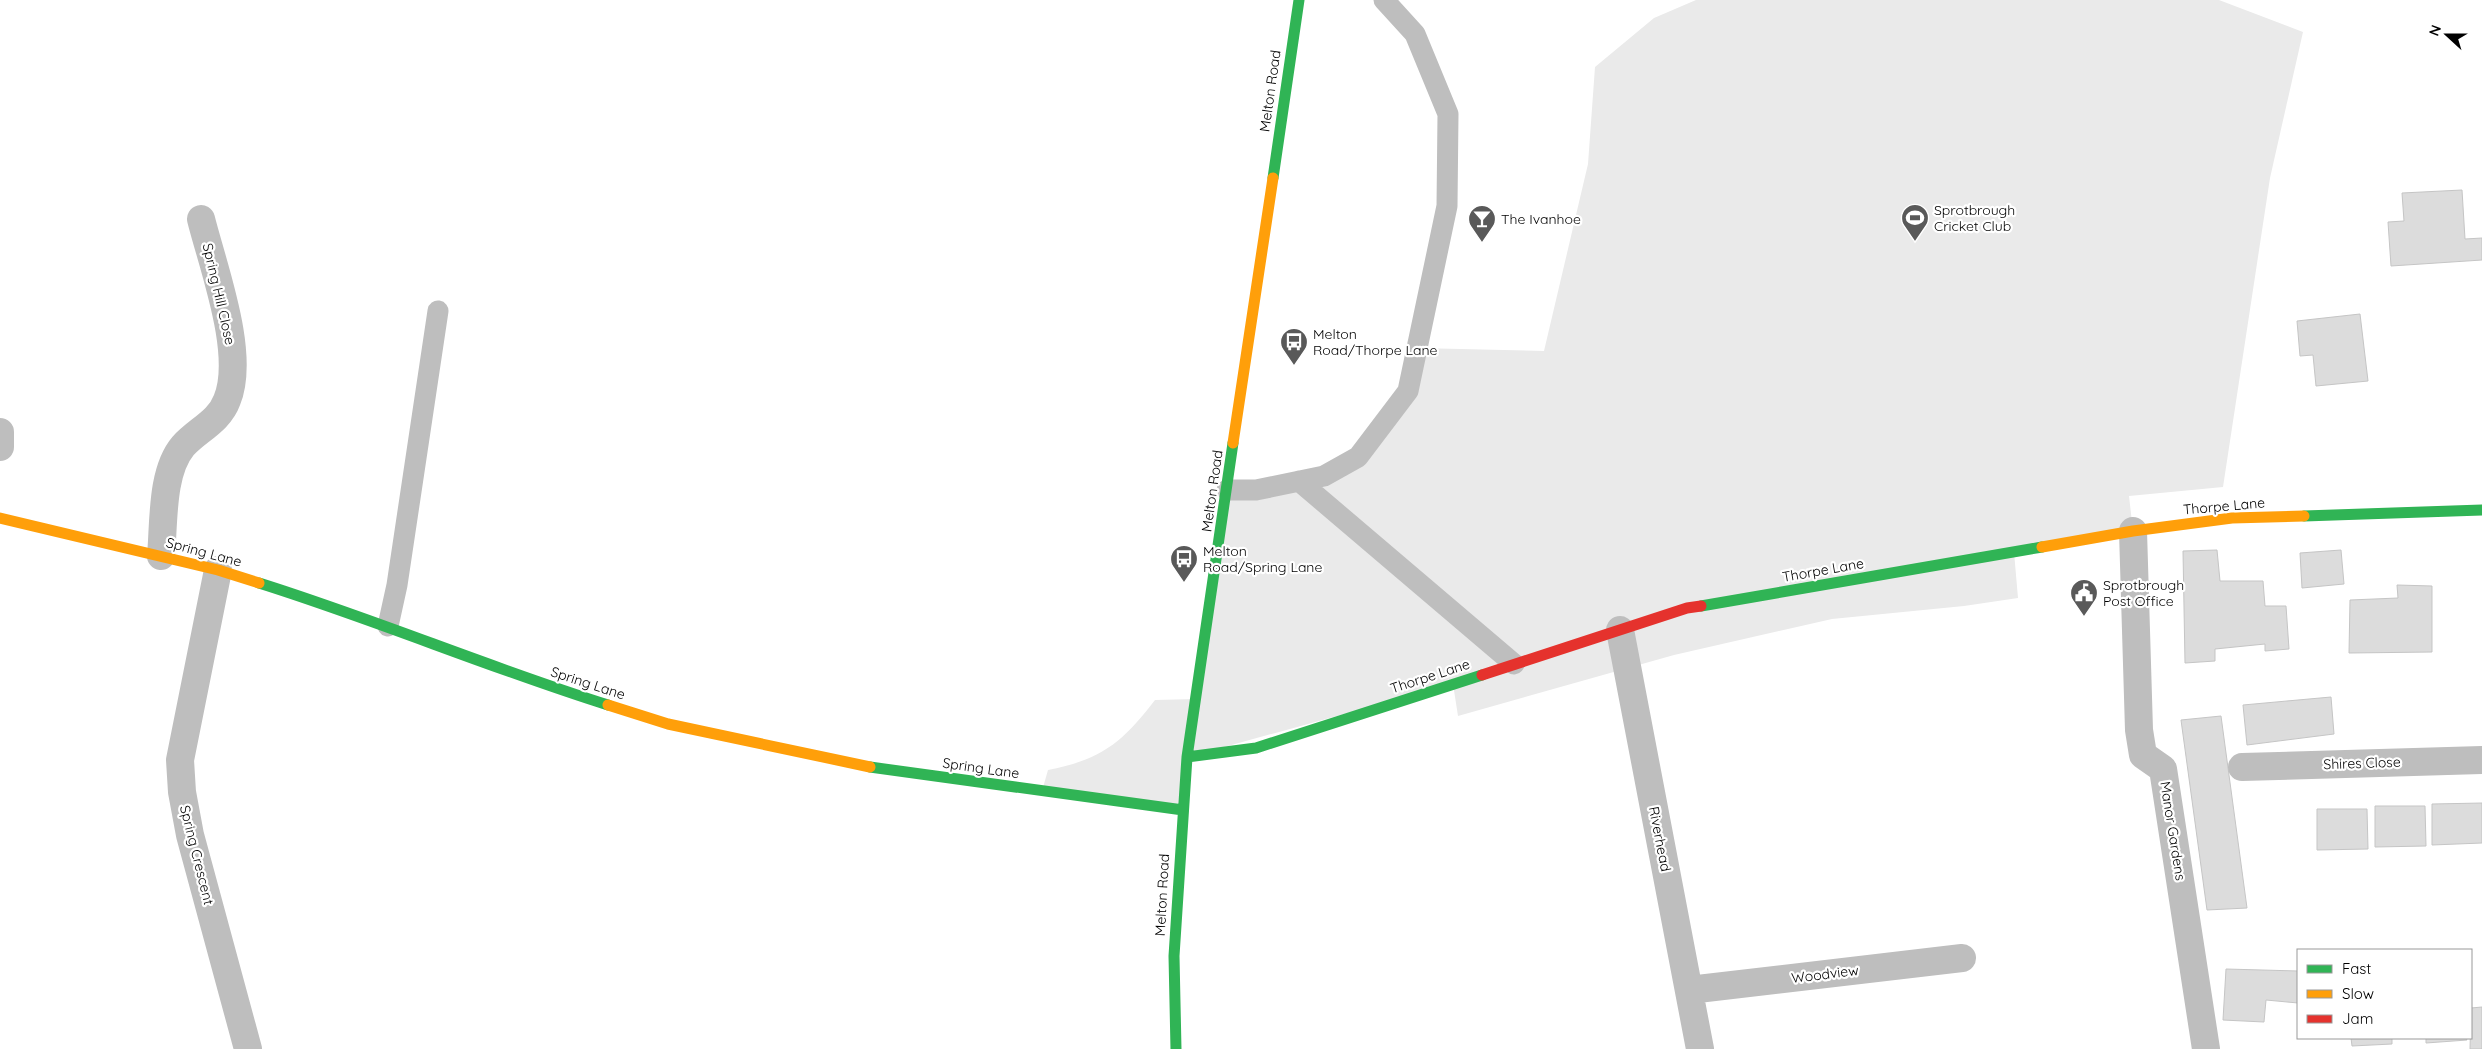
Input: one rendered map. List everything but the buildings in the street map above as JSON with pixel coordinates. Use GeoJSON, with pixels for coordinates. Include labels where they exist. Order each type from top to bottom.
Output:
{"type":"FeatureCollection","features":[{"type":"Feature","properties":{"kind":"street","name":"Melton Road"},"geometry":{"type":"LineString","coordinates":[[1176,1049],[1174,956],[1188,757],[1298,0]]}},
{"type":"Feature","properties":{"kind":"street","name":"Spring Hill Close"},"geometry":{"type":"LineString","coordinates":[[160,556],[168,475],[172,460],[184,445],[213,421],[227,402],[233,379],[233,343],[201,219]]}},
{"type":"Feature","properties":{"kind":"street"},"geometry":{"type":"LineString","coordinates":[[0,432],[0,447]]}},
{"type":"Feature","properties":{"kind":"street","name":"Thorpe Lane"},"geometry":{"type":"LineString","coordinates":[[1188,757],[1256,748],[1687,608],[2133,531],[2232,518],[2482,510]]}},
{"type":"Feature","properties":{"kind":"street","name":"Spring Lane"},"geometry":{"type":"LineString","coordinates":[[0,518],[218,570],[344,610],[553,688],[668,724],[883,770],[1183,810]]}},
{"type":"Feature","properties":{"kind":"street","name":"Manor Gardens"},"geometry":{"type":"LineString","coordinates":[[2133,531],[2140,738],[2143,755],[2163,769],[2206,1049]]}},
{"type":"Feature","properties":{"kind":"street","name":"Spring Crescent"},"geometry":{"type":"LineString","coordinates":[[218,570],[180,760],[182,792],[190,835],[248,1049]]}},
{"type":"Feature","properties":{"kind":"street","name":"Riverhead"},"geometry":{"type":"LineString","coordinates":[[1620,630],[1700,1049]]}},
{"type":"Feature","properties":{"kind":"street","name":"Shires Close"},"geometry":{"type":"LineString","coordinates":[[2242,767],[2482,760]]}},
{"type":"Feature","properties":{"kind":"street","name":"Woodview"},"geometry":{"type":"LineString","coordinates":[[1689,990],[1962,958]]}},
{"type":"Feature","properties":{"kind":"lane"},"geometry":{"type":"LineString","coordinates":[[1227,490],[1256,490],[1324,476],[1358,457],[1408,391],[1447,206],[1448,114],[1415,34],[1384,0]]}},
{"type":"Feature","properties":{"kind":"lane"},"geometry":{"type":"LineString","coordinates":[[388,626],[397,585],[438,311]]}},
{"type":"Feature","properties":{"kind":"lane"},"geometry":{"type":"LineString","coordinates":[[1298,481],[1514,664]]}},
{"type":"Feature","properties":{"kind":"shaded area","name":"Sprotbrough Cricket Club"},"geometry":{"type":"Polygon","coordinates":[[[1696,0],[2219,0],[2303,32],[2270,178],[2223,487],[2129,496],[2133,531],[2014,552],[2018,598],[1964,606],[1832,619],[1674,655],[1458,716],[1453,684],[1188,757],[1183,810],[1042,791],[1048,770],[1067,766],[1097,755],[1121,738],[1155,700],[1196,699],[1227,490],[1358,457],[1408,391],[1417,348],[1544,351],[1588,164],[1595,67],[1654,18],[1696,0]]]}},
{"type":"Feature","properties":{"kind":"traffic: fast"},"geometry":{"type":"LineString","coordinates":[[1273,178],[1299,0]]}},
{"type":"Feature","properties":{"kind":"traffic: fast"},"geometry":{"type":"LineString","coordinates":[[1176,1049],[1174,956],[1187,757],[1233,443]]}},
{"type":"Feature","properties":{"kind":"traffic: fast"},"geometry":{"type":"LineString","coordinates":[[2304,516],[2482,510]]}},
{"type":"Feature","properties":{"kind":"traffic: fast"},"geometry":{"type":"LineString","coordinates":[[1701,606],[2042,547]]}},
{"type":"Feature","properties":{"kind":"traffic: fast"},"geometry":{"type":"LineString","coordinates":[[259,583],[347,612],[520,676],[608,705]]}},
{"type":"Feature","properties":{"kind":"traffic: fast"},"geometry":{"type":"LineString","coordinates":[[1187,757],[1256,748],[1482,675]]}},
{"type":"Feature","properties":{"kind":"traffic: fast"},"geometry":{"type":"LineString","coordinates":[[870,767],[1183,810]]}},
{"type":"Feature","properties":{"kind":"traffic: slow"},"geometry":{"type":"LineString","coordinates":[[1233,443],[1273,178]]}},
{"type":"Feature","properties":{"kind":"traffic: slow"},"geometry":{"type":"LineString","coordinates":[[2042,547],[2133,531],[2232,518],[2304,516]]}},
{"type":"Feature","properties":{"kind":"traffic: slow"},"geometry":{"type":"LineString","coordinates":[[0,518],[218,570],[259,583]]}},
{"type":"Feature","properties":{"kind":"traffic: slow"},"geometry":{"type":"LineString","coordinates":[[608,705],[668,724],[870,767]]}},
{"type":"Feature","properties":{"kind":"traffic: jam"},"geometry":{"type":"LineString","coordinates":[[1482,675],[1687,608],[1701,606]]}},
{"type":"Feature","properties":{"kind":"place","name":"Sprotbrough Cricket Club"},"geometry":{"type":"Point","coordinates":[1915,242]}},
{"type":"Feature","properties":{"kind":"place","name":"The Ivanhoe"},"geometry":{"type":"Point","coordinates":[1482,243]}},
{"type":"Feature","properties":{"kind":"place","name":"Melton Road/Thorpe Lane"},"geometry":{"type":"Point","coordinates":[1294,366]}},
{"type":"Feature","properties":{"kind":"place","name":"Melton Road/Spring Lane"},"geometry":{"type":"Point","coordinates":[1184,583]}},
{"type":"Feature","properties":{"kind":"place","name":"Sprotbrough Post Office"},"geometry":{"type":"Point","coordinates":[2084,617]}}]}
